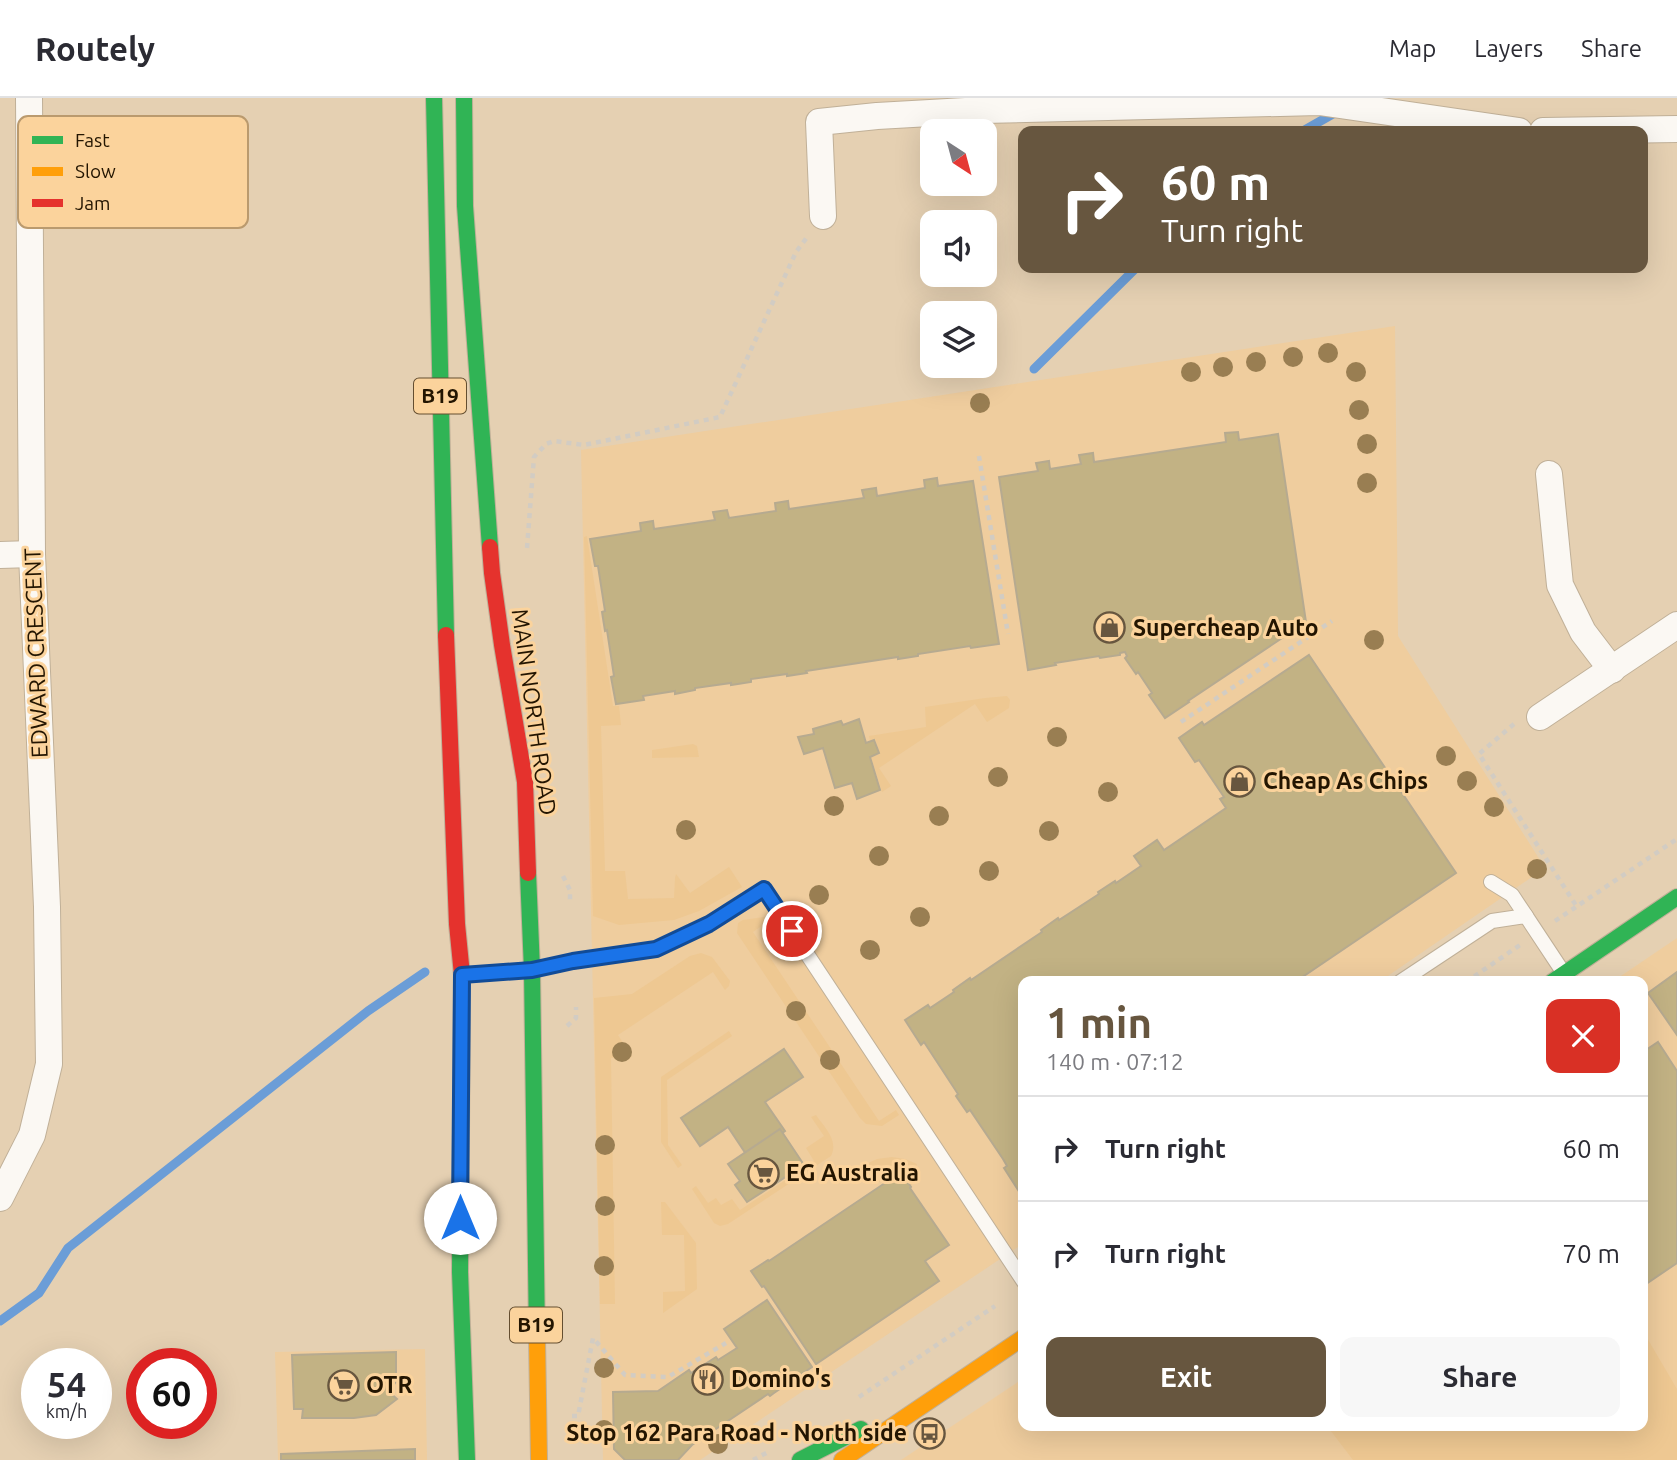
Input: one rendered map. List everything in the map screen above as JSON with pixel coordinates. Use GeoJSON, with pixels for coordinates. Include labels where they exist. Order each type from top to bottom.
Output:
{"type":"FeatureCollection","features":[{"type":"Feature","properties":{"kind":"main road","name":"B19"},"geometry":{"type":"LineString","coordinates":[[434,98],[444,573],[462,975],[460,1272],[467,1460]]}},
{"type":"Feature","properties":{"kind":"main road","name":"MAIN NORTH ROAD"},"geometry":{"type":"LineString","coordinates":[[461,102],[465,206],[492,573],[525,782],[532,970],[539,1460]]}},
{"type":"Feature","properties":{"kind":"main road"},"geometry":{"type":"LineString","coordinates":[[1559,976],[1677,897]]}},
{"type":"Feature","properties":{"kind":"main road"},"geometry":{"type":"LineString","coordinates":[[842,1460],[1018,1341]]}},
{"type":"Feature","properties":{"kind":"main road"},"geometry":{"type":"LineString","coordinates":[[800,1460],[968,1375]]}},
{"type":"Feature","properties":{"kind":"street","name":"EDWARD CRESCENT"},"geometry":{"type":"LineString","coordinates":[[29,98],[29,116]]}},
{"type":"Feature","properties":{"kind":"street"},"geometry":{"type":"LineString","coordinates":[[823,216],[819,122],[983,104],[1319,102],[1485,126]]}},
{"type":"Feature","properties":{"kind":"street"},"geometry":{"type":"LineString","coordinates":[[1648,129],[1677,128]]}},
{"type":"Feature","properties":{"kind":"street","name":"EDWARD CRESCENT"},"geometry":{"type":"LineString","coordinates":[[0,1198],[32,1135],[49,1064],[47,907],[32,554],[30,228]]}},
{"type":"Feature","properties":{"kind":"street"},"geometry":{"type":"LineString","coordinates":[[1549,474],[1560,585],[1583,632],[1612,670]]}},
{"type":"Feature","properties":{"kind":"street"},"geometry":{"type":"LineString","coordinates":[[0,555],[32,554]]}},
{"type":"Feature","properties":{"kind":"street"},"geometry":{"type":"LineString","coordinates":[[1541,717],[1677,625]]}},
{"type":"Feature","properties":{"kind":"lane"},"geometry":{"type":"LineString","coordinates":[[1492,882],[1512,895],[1527,916],[1557,976]]}},
{"type":"Feature","properties":{"kind":"lane"},"geometry":{"type":"LineString","coordinates":[[462,975],[532,970],[656,949],[709,924],[764,889],[1018,1273]]}},
{"type":"Feature","properties":{"kind":"lane"},"geometry":{"type":"LineString","coordinates":[[1409,976],[1492,921],[1527,916]]}},
{"type":"Feature","properties":{"kind":"path"},"geometry":{"type":"LineString","coordinates":[[534,457],[546,444],[554,441],[584,445],[720,417],[796,252],[823,216]]}},
{"type":"Feature","properties":{"kind":"path"},"geometry":{"type":"LineString","coordinates":[[979,456],[1008,634]]}},
{"type":"Feature","properties":{"kind":"path"},"geometry":{"type":"LineString","coordinates":[[1181,722],[1332,621]]}},
{"type":"Feature","properties":{"kind":"path"},"geometry":{"type":"LineString","coordinates":[[1541,717],[1526,712],[1479,754],[1577,906]]}},
{"type":"Feature","properties":{"kind":"path"},"geometry":{"type":"LineString","coordinates":[[1552,924],[1677,839]]}},
{"type":"Feature","properties":{"kind":"path"},"geometry":{"type":"LineString","coordinates":[[1475,976],[1525,942]]}},
{"type":"Feature","properties":{"kind":"path"},"geometry":{"type":"LineString","coordinates":[[858,1398],[995,1306]]}},
{"type":"Feature","properties":{"kind":"path"},"geometry":{"type":"LineString","coordinates":[[562,1418],[578,1416],[593,1338],[625,1376],[668,1377],[726,1343]]}},
{"type":"Feature","properties":{"kind":"path"},"geometry":{"type":"LineString","coordinates":[[753,1460],[776,1448]]}},
{"type":"Feature","properties":{"kind":"shaded area"},"geometry":{"type":"Polygon","coordinates":[[[1395,326],[1398,636],[1545,868],[1388,976],[1018,976],[1018,1247],[700,1460],[603,1460],[581,450],[1395,326]]]}},
{"type":"Feature","properties":{"kind":"shaded area"},"geometry":{"type":"Polygon","coordinates":[[[587,536],[613,706],[619,706],[621,725],[601,726],[605,871],[625,871],[628,899],[674,898],[676,874],[690,893],[729,867],[742,887],[699,911],[674,920],[619,925],[593,916],[584,537],[587,536]]]}},
{"type":"Feature","properties":{"kind":"shaded area"},"geometry":{"type":"Polygon","coordinates":[[[1007,696],[1010,700],[1009,708],[987,722],[975,704],[879,768],[891,786],[882,792],[871,757],[880,754],[875,739],[870,741],[869,736],[926,727],[925,707],[1007,696]]]}},
{"type":"Feature","properties":{"kind":"shaded area"},"geometry":{"type":"Polygon","coordinates":[[[693,744],[697,746],[699,757],[652,758],[652,750],[693,744]]]}},
{"type":"Feature","properties":{"kind":"shaded area"},"geometry":{"type":"Polygon","coordinates":[[[764,917],[770,920],[753,932],[879,1121],[896,1110],[899,1115],[882,1126],[866,1124],[860,1118],[737,933],[738,923],[743,920],[764,917]]]}},
{"type":"Feature","properties":{"kind":"shaded area"},"geometry":{"type":"Polygon","coordinates":[[[1677,938],[1677,1460],[901,1460],[1018,1382],[1018,1431],[1648,1431],[1648,976],[1621,976],[1677,938]]]}},
{"type":"Feature","properties":{"kind":"shaded area"},"geometry":{"type":"Polygon","coordinates":[[[701,953],[712,957],[730,981],[729,986],[725,990],[713,972],[618,1035],[632,1057],[611,1058],[615,1304],[600,1304],[594,998],[632,994],[690,956],[701,953]]]}},
{"type":"Feature","properties":{"kind":"shaded area"},"geometry":{"type":"Polygon","coordinates":[[[729,1031],[732,1036],[667,1080],[668,1145],[682,1165],[678,1168],[661,1142],[661,1077],[729,1031]]]}},
{"type":"Feature","properties":{"kind":"shaded area"},"geometry":{"type":"Polygon","coordinates":[[[816,1115],[832,1139],[831,1156],[728,1224],[720,1226],[714,1223],[692,1189],[696,1186],[708,1203],[716,1198],[721,1205],[732,1199],[740,1210],[814,1161],[806,1148],[824,1136],[811,1117],[816,1115]]]}},
{"type":"Feature","properties":{"kind":"shaded area"},"geometry":{"type":"Polygon","coordinates":[[[892,1157],[917,1164],[912,1186],[900,1168],[878,1183],[866,1164],[892,1157]]]}},
{"type":"Feature","properties":{"kind":"shaded area"},"geometry":{"type":"Polygon","coordinates":[[[661,1202],[665,1202],[696,1243],[697,1289],[663,1313],[663,1292],[685,1291],[684,1235],[662,1235],[661,1202]]]}},
{"type":"Feature","properties":{"kind":"shaded area"},"geometry":{"type":"Polygon","coordinates":[[[1648,1340],[1677,1389],[1677,1460],[1353,1460],[1331,1431],[1648,1431],[1648,1340]]]}},
{"type":"Feature","properties":{"kind":"shaded area"},"geometry":{"type":"Polygon","coordinates":[[[425,1349],[427,1460],[278,1460],[275,1352],[425,1349]]]}},
{"type":"Feature","properties":{"kind":"building"},"geometry":{"type":"Polygon","coordinates":[[[1238,432],[1239,440],[1278,434],[1306,622],[1165,718],[1149,695],[1152,693],[1138,672],[1136,674],[1125,658],[1125,652],[1028,670],[999,477],[1038,471],[1036,463],[1049,461],[1050,469],[1081,464],[1079,455],[1093,453],[1094,462],[1226,442],[1225,433],[1238,432]]]}},
{"type":"Feature","properties":{"kind":"building"},"geometry":{"type":"Polygon","coordinates":[[[937,478],[938,486],[973,481],[999,644],[751,679],[751,682],[695,688],[675,694],[675,691],[643,696],[644,700],[616,704],[598,566],[595,566],[590,539],[641,531],[640,523],[653,521],[654,529],[715,520],[713,512],[727,510],[729,518],[776,511],[775,503],[788,501],[789,509],[864,498],[862,490],[876,488],[877,496],[925,488],[924,480],[937,478]]]}},
{"type":"Feature","properties":{"kind":"building"},"geometry":{"type":"Polygon","coordinates":[[[1309,655],[1456,873],[1304,976],[1018,976],[1018,1190],[1004,1168],[1007,1166],[1003,1159],[970,1110],[967,1112],[956,1096],[958,1094],[924,1042],[921,1045],[905,1020],[928,1005],[930,1008],[970,978],[971,980],[1042,932],[1041,930],[1058,918],[1059,920],[1141,866],[1134,856],[1157,840],[1164,850],[1226,808],[1220,799],[1224,797],[1199,760],[1195,762],[1179,738],[1202,722],[1204,725],[1309,655]]]}},
{"type":"Feature","properties":{"kind":"building"},"geometry":{"type":"Polygon","coordinates":[[[859,719],[866,743],[874,740],[879,753],[870,757],[880,790],[857,799],[852,783],[835,788],[823,748],[804,754],[798,737],[814,734],[813,729],[841,721],[843,725],[859,719]]]}},
{"type":"Feature","properties":{"kind":"building"},"geometry":{"type":"Polygon","coordinates":[[[1677,972],[1677,1035],[1648,993],[1677,972]]]}},
{"type":"Feature","properties":{"kind":"building"},"geometry":{"type":"Polygon","coordinates":[[[1658,1042],[1677,1071],[1677,1263],[1648,1283],[1648,1049],[1658,1042]]]}},
{"type":"Feature","properties":{"kind":"building"},"geometry":{"type":"Polygon","coordinates":[[[784,1049],[803,1077],[765,1102],[785,1131],[748,1157],[728,1127],[700,1146],[681,1118],[784,1049]]]}},
{"type":"Feature","properties":{"kind":"building","name":"EG Australia"},"geometry":{"type":"Polygon","coordinates":[[[780,1129],[804,1165],[747,1202],[735,1185],[740,1181],[728,1164],[780,1129]]]}},
{"type":"Feature","properties":{"kind":"building"},"geometry":{"type":"Polygon","coordinates":[[[900,1171],[949,1245],[925,1261],[939,1281],[816,1364],[751,1271],[900,1171]]]}},
{"type":"Feature","properties":{"kind":"building"},"geometry":{"type":"Polygon","coordinates":[[[767,1300],[812,1367],[692,1445],[678,1460],[625,1460],[614,1449],[613,1392],[658,1391],[689,1370],[691,1373],[716,1357],[718,1360],[737,1348],[724,1329],[767,1300]]]}},
{"type":"Feature","properties":{"kind":"building","name":"OTR"},"geometry":{"type":"Polygon","coordinates":[[[396,1352],[396,1374],[399,1377],[389,1392],[397,1399],[376,1415],[354,1418],[302,1418],[303,1409],[294,1409],[292,1355],[396,1352]]]}},
{"type":"Feature","properties":{"kind":"building"},"geometry":{"type":"Polygon","coordinates":[[[415,1449],[415,1460],[281,1460],[281,1454],[415,1449]]]}},
{"type":"Feature","properties":{"kind":"waterway"},"geometry":{"type":"LineString","coordinates":[[1312,126],[1338,111]]}},
{"type":"Feature","properties":{"kind":"waterway"},"geometry":{"type":"LineString","coordinates":[[1034,369],[1131,273]]}},
{"type":"Feature","properties":{"kind":"waterway"},"geometry":{"type":"LineString","coordinates":[[0,1321],[39,1293],[68,1248],[368,1011],[425,972]]}},
{"type":"Feature","properties":{"kind":"traffic: fast"},"geometry":{"type":"LineString","coordinates":[[434,98],[446,635]]}},
{"type":"Feature","properties":{"kind":"traffic: fast"},"geometry":{"type":"LineString","coordinates":[[464,98],[465,206],[490,547]]}},
{"type":"Feature","properties":{"kind":"traffic: fast"},"geometry":{"type":"LineString","coordinates":[[528,873],[532,970],[537,1337]]}},
{"type":"Feature","properties":{"kind":"traffic: fast"},"geometry":{"type":"LineString","coordinates":[[1561,976],[1677,897]]}},
{"type":"Feature","properties":{"kind":"traffic: fast"},"geometry":{"type":"LineString","coordinates":[[462,993],[460,1272],[467,1460]]}},
{"type":"Feature","properties":{"kind":"traffic: fast"},"geometry":{"type":"LineString","coordinates":[[800,1460],[861,1429]]}},
{"type":"Feature","properties":{"kind":"traffic: slow"},"geometry":{"type":"LineString","coordinates":[[537,1337],[539,1460]]}},
{"type":"Feature","properties":{"kind":"traffic: slow"},"geometry":{"type":"LineString","coordinates":[[842,1460],[1018,1341]]}},
{"type":"Feature","properties":{"kind":"traffic: jam"},"geometry":{"type":"LineString","coordinates":[[490,547],[502,645],[525,782],[528,873]]}},
{"type":"Feature","properties":{"kind":"traffic: jam"},"geometry":{"type":"LineString","coordinates":[[446,635],[462,993]]}},
{"type":"Feature","properties":{"kind":"place","name":"Supercheap Auto"},"geometry":{"type":"Point","coordinates":[1110,628]}},
{"type":"Feature","properties":{"kind":"place","name":"Cheap As Chips"},"geometry":{"type":"Point","coordinates":[1240,781]}},
{"type":"Feature","properties":{"kind":"place","name":"EG Australia"},"geometry":{"type":"Point","coordinates":[763,1173]}},
{"type":"Feature","properties":{"kind":"place","name":"Domino's"},"geometry":{"type":"Point","coordinates":[708,1379]}},
{"type":"Feature","properties":{"kind":"place","name":"OTR"},"geometry":{"type":"Point","coordinates":[343,1385]}},
{"type":"Feature","properties":{"kind":"place","name":"Stop 162 Para Road - North side"},"geometry":{"type":"Point","coordinates":[930,1433]}},
{"type":"Feature","properties":{"kind":"route"},"geometry":{"type":"LineString","coordinates":[[460,1218],[462,975],[532,970],[656,949],[709,924],[764,889],[792,931]]}}]}
